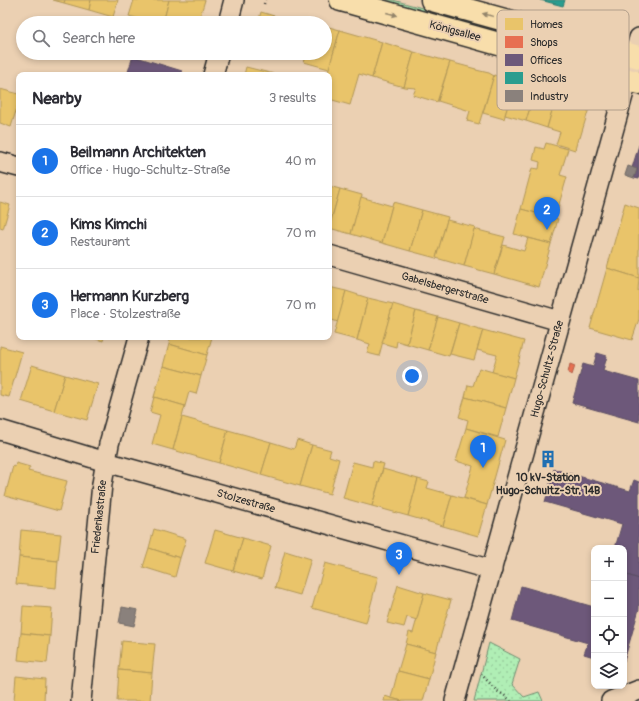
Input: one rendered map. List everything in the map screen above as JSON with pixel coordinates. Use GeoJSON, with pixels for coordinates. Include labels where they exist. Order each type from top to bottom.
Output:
{"type":"FeatureCollection","features":[{"type":"Feature","properties":{"kind":"main road","name":"Königsallee"},"geometry":{"type":"LineString","coordinates":[[341,0],[497,43]]}},
{"type":"Feature","properties":{"kind":"main road"},"geometry":{"type":"LineString","coordinates":[[439,1],[497,15]]}},
{"type":"Feature","properties":{"kind":"street"},"geometry":{"type":"LineString","coordinates":[[230,16],[234,0]]}},
{"type":"Feature","properties":{"kind":"street","name":"Hugo-Schultz-Straße"},"geometry":{"type":"LineString","coordinates":[[629,94],[633,81],[637,50]]}},
{"type":"Feature","properties":{"kind":"street"},"geometry":{"type":"LineString","coordinates":[[214,72],[218,60]]}},
{"type":"Feature","properties":{"kind":"street","name":"Hugo-Schultz-Straße"},"geometry":{"type":"LineString","coordinates":[[455,701],[560,321],[624,110]]}},
{"type":"Feature","properties":{"kind":"street"},"geometry":{"type":"LineString","coordinates":[[0,162],[16,166]]}},
{"type":"Feature","properties":{"kind":"street","name":"Gabelsbergerstraße"},"geometry":{"type":"LineString","coordinates":[[332,257],[560,321]]}},
{"type":"Feature","properties":{"kind":"street","name":"Friederikastraße"},"geometry":{"type":"LineString","coordinates":[[81,701],[102,484],[109,444],[138,340]]}},
{"type":"Feature","properties":{"kind":"street","name":"Stolzestraße"},"geometry":{"type":"LineString","coordinates":[[0,430],[106,462],[492,570]]}},
{"type":"Feature","properties":{"kind":"street"},"geometry":{"type":"LineString","coordinates":[[611,701],[639,690]]}},
{"type":"Feature","properties":{"kind":"path"},"geometry":{"type":"LineString","coordinates":[[464,668],[480,672],[497,691],[511,701]]}},
{"type":"Feature","properties":{"kind":"green space"},"geometry":{"type":"Polygon","coordinates":[[[378,0],[393,0],[497,29],[497,33],[378,0]]]}},
{"type":"Feature","properties":{"kind":"green space"},"geometry":{"type":"Polygon","coordinates":[[[489,643],[520,659],[512,684],[524,697],[539,692],[543,701],[474,701],[489,643]]]}},
{"type":"Feature","properties":{"kind":"building: Homes"},"geometry":{"type":"Polygon","coordinates":[[[53,0],[65,0],[64,3],[53,0]]]}},
{"type":"Feature","properties":{"kind":"building: Homes"},"geometry":{"type":"Polygon","coordinates":[[[65,0],[91,0],[89,10],[64,3],[65,0]]]}},
{"type":"Feature","properties":{"kind":"building: Homes"},"geometry":{"type":"Polygon","coordinates":[[[91,0],[118,0],[113,16],[89,10],[91,0]]]}},
{"type":"Feature","properties":{"kind":"building: Homes"},"geometry":{"type":"Polygon","coordinates":[[[134,0],[169,0],[165,16],[129,16],[134,0]]]}},
{"type":"Feature","properties":{"kind":"building: Homes"},"geometry":{"type":"Polygon","coordinates":[[[169,0],[205,0],[200,16],[165,16],[169,0]]]}},
{"type":"Feature","properties":{"kind":"building: Homes"},"geometry":{"type":"Polygon","coordinates":[[[261,12],[274,16],[260,16],[261,12]]]}},
{"type":"Feature","properties":{"kind":"building: Homes"},"geometry":{"type":"Polygon","coordinates":[[[332,28],[340,30],[332,58],[332,28]]]}},
{"type":"Feature","properties":{"kind":"building: Homes"},"geometry":{"type":"Polygon","coordinates":[[[340,30],[382,42],[372,78],[359,74],[350,105],[332,100],[332,72],[328,72],[340,30]]]}},
{"type":"Feature","properties":{"kind":"building: Homes"},"geometry":{"type":"Polygon","coordinates":[[[382,42],[414,52],[404,87],[372,78],[382,42]]]}},
{"type":"Feature","properties":{"kind":"building: Homes"},"geometry":{"type":"Polygon","coordinates":[[[414,52],[450,62],[437,102],[413,95],[416,88],[404,87],[414,52]]]}},
{"type":"Feature","properties":{"kind":"building: Homes"},"geometry":{"type":"Polygon","coordinates":[[[305,60],[332,60],[329,69],[304,62],[305,60]]]}},
{"type":"Feature","properties":{"kind":"building: Homes"},"geometry":{"type":"Polygon","coordinates":[[[450,62],[489,73],[494,76],[479,124],[467,121],[470,111],[438,101],[450,62]]]}},
{"type":"Feature","properties":{"kind":"building: Homes"},"geometry":{"type":"Polygon","coordinates":[[[246,67],[266,72],[245,72],[246,67]]]}},
{"type":"Feature","properties":{"kind":"building: Homes"},"geometry":{"type":"Polygon","coordinates":[[[494,75],[497,76],[497,110],[507,110],[504,119],[483,113],[494,75]]]}},
{"type":"Feature","properties":{"kind":"building: Homes"},"geometry":{"type":"Polygon","coordinates":[[[0,89],[16,93],[16,111],[11,127],[0,123],[0,89]]]}},
{"type":"Feature","properties":{"kind":"building: Homes"},"geometry":{"type":"Polygon","coordinates":[[[507,110],[529,110],[526,121],[505,115],[507,110]]]}},
{"type":"Feature","properties":{"kind":"building: Homes"},"geometry":{"type":"Polygon","coordinates":[[[529,110],[552,110],[547,128],[526,121],[529,110]]]}},
{"type":"Feature","properties":{"kind":"building: Homes"},"geometry":{"type":"Polygon","coordinates":[[[552,110],[588,110],[575,150],[556,144],[560,132],[547,128],[552,110]]]}},
{"type":"Feature","properties":{"kind":"building: Homes"},"geometry":{"type":"Polygon","coordinates":[[[546,143],[568,149],[560,175],[567,177],[555,218],[521,209],[532,168],[539,169],[540,162],[533,160],[536,147],[544,149],[546,143]]]}},
{"type":"Feature","properties":{"kind":"building: Homes"},"geometry":{"type":"Polygon","coordinates":[[[332,187],[340,189],[332,217],[332,187]]]}},
{"type":"Feature","properties":{"kind":"building: Homes"},"geometry":{"type":"Polygon","coordinates":[[[340,189],[362,195],[351,234],[332,229],[332,217],[340,189]]]}},
{"type":"Feature","properties":{"kind":"building: Homes"},"geometry":{"type":"Polygon","coordinates":[[[361,197],[392,206],[382,243],[351,234],[361,197]]]}},
{"type":"Feature","properties":{"kind":"building: Homes"},"geometry":{"type":"Polygon","coordinates":[[[0,202],[10,205],[3,229],[0,228],[0,202]]]}},
{"type":"Feature","properties":{"kind":"building: Homes"},"geometry":{"type":"Polygon","coordinates":[[[393,202],[422,210],[410,251],[382,243],[393,202]]]}},
{"type":"Feature","properties":{"kind":"building: Homes"},"geometry":{"type":"Polygon","coordinates":[[[625,203],[639,208],[639,278],[607,268],[625,203]]]}},
{"type":"Feature","properties":{"kind":"building: Homes"},"geometry":{"type":"Polygon","coordinates":[[[521,209],[558,219],[551,244],[514,234],[521,209]]]}},
{"type":"Feature","properties":{"kind":"building: Homes"},"geometry":{"type":"Polygon","coordinates":[[[422,210],[448,217],[436,258],[410,251],[422,210]]]}},
{"type":"Feature","properties":{"kind":"building: Homes"},"geometry":{"type":"Polygon","coordinates":[[[447,220],[475,227],[464,266],[436,258],[447,220]]]}},
{"type":"Feature","properties":{"kind":"building: Homes"},"geometry":{"type":"Polygon","coordinates":[[[474,229],[505,237],[494,274],[464,266],[474,229]]]}},
{"type":"Feature","properties":{"kind":"building: Homes"},"geometry":{"type":"Polygon","coordinates":[[[528,238],[551,244],[539,287],[494,274],[503,245],[524,251],[528,238]]]}},
{"type":"Feature","properties":{"kind":"building: Homes"},"geometry":{"type":"Polygon","coordinates":[[[607,268],[639,278],[639,319],[632,340],[590,328],[607,268]]]}},
{"type":"Feature","properties":{"kind":"building: Homes"},"geometry":{"type":"Polygon","coordinates":[[[332,288],[346,291],[338,322],[332,320],[332,288]]]}},
{"type":"Feature","properties":{"kind":"building: Homes"},"geometry":{"type":"Polygon","coordinates":[[[346,291],[368,298],[357,340],[334,334],[346,291]]]}},
{"type":"Feature","properties":{"kind":"building: Homes"},"geometry":{"type":"Polygon","coordinates":[[[368,298],[393,304],[379,356],[367,353],[370,344],[357,340],[368,298]]]}},
{"type":"Feature","properties":{"kind":"building: Homes"},"geometry":{"type":"Polygon","coordinates":[[[393,304],[416,311],[407,344],[397,341],[396,347],[382,343],[393,304]]]}},
{"type":"Feature","properties":{"kind":"building: Homes"},"geometry":{"type":"Polygon","coordinates":[[[416,311],[438,317],[428,350],[407,344],[416,311]]]}},
{"type":"Feature","properties":{"kind":"building: Homes"},"geometry":{"type":"Polygon","coordinates":[[[438,317],[459,323],[449,356],[428,350],[438,317]]]}},
{"type":"Feature","properties":{"kind":"building: Homes"},"geometry":{"type":"Polygon","coordinates":[[[459,323],[483,330],[474,360],[450,354],[459,323]]]}},
{"type":"Feature","properties":{"kind":"building: Homes"},"geometry":{"type":"Polygon","coordinates":[[[483,330],[524,341],[514,378],[492,372],[497,355],[477,350],[483,330]]]}},
{"type":"Feature","properties":{"kind":"building: Homes"},"geometry":{"type":"Polygon","coordinates":[[[170,340],[211,340],[207,355],[169,344],[170,340]]]}},
{"type":"Feature","properties":{"kind":"building: Homes"},"geometry":{"type":"Polygon","coordinates":[[[169,344],[207,355],[201,376],[163,366],[169,344]]]}},
{"type":"Feature","properties":{"kind":"building: Homes"},"geometry":{"type":"Polygon","coordinates":[[[0,346],[22,352],[9,397],[0,395],[0,346]]]}},
{"type":"Feature","properties":{"kind":"building: Homes"},"geometry":{"type":"Polygon","coordinates":[[[32,365],[65,375],[54,411],[21,401],[32,365]]]}},
{"type":"Feature","properties":{"kind":"building: Homes"},"geometry":{"type":"Polygon","coordinates":[[[163,366],[201,376],[196,394],[189,392],[185,406],[154,397],[163,366]]]}},
{"type":"Feature","properties":{"kind":"building: Homes"},"geometry":{"type":"Polygon","coordinates":[[[479,368],[514,378],[506,408],[465,397],[468,385],[473,386],[479,368]]]}},
{"type":"Feature","properties":{"kind":"building: Homes"},"geometry":{"type":"Polygon","coordinates":[[[65,375],[98,384],[87,420],[54,411],[65,375]]]}},
{"type":"Feature","properties":{"kind":"building: Homes"},"geometry":{"type":"Polygon","coordinates":[[[154,397],[185,406],[173,450],[152,444],[160,415],[150,412],[154,397]]]}},
{"type":"Feature","properties":{"kind":"building: Homes"},"geometry":{"type":"Polygon","coordinates":[[[465,397],[506,408],[498,437],[466,428],[468,420],[459,417],[465,397]]]}},
{"type":"Feature","properties":{"kind":"building: Homes"},"geometry":{"type":"Polygon","coordinates":[[[182,417],[228,430],[219,463],[173,450],[182,417]]]}},
{"type":"Feature","properties":{"kind":"building: Homes"},"geometry":{"type":"Polygon","coordinates":[[[466,428],[505,440],[487,505],[464,498],[473,466],[456,461],[466,428]]]}},
{"type":"Feature","properties":{"kind":"building: Homes"},"geometry":{"type":"Polygon","coordinates":[[[228,430],[271,442],[261,475],[219,463],[228,430]]]}},
{"type":"Feature","properties":{"kind":"building: Homes"},"geometry":{"type":"Polygon","coordinates":[[[297,440],[312,445],[300,486],[261,475],[271,442],[294,449],[297,440]]]}},
{"type":"Feature","properties":{"kind":"building: Homes"},"geometry":{"type":"Polygon","coordinates":[[[312,445],[331,450],[329,456],[339,459],[330,494],[300,486],[312,445]]]}},
{"type":"Feature","properties":{"kind":"building: Homes"},"geometry":{"type":"Polygon","coordinates":[[[373,461],[384,464],[372,506],[343,498],[353,462],[372,467],[373,461]]]}},
{"type":"Feature","properties":{"kind":"building: Homes"},"geometry":{"type":"Polygon","coordinates":[[[16,463],[30,467],[28,471],[67,481],[59,511],[5,496],[13,466],[15,467],[16,463]]]}},
{"type":"Feature","properties":{"kind":"building: Homes"},"geometry":{"type":"Polygon","coordinates":[[[383,469],[418,479],[408,516],[372,506],[383,469]]]}},
{"type":"Feature","properties":{"kind":"building: Homes"},"geometry":{"type":"Polygon","coordinates":[[[418,479],[429,482],[427,488],[452,495],[443,526],[408,516],[418,479]]]}},
{"type":"Feature","properties":{"kind":"building: Homes"},"geometry":{"type":"Polygon","coordinates":[[[452,495],[487,505],[478,536],[443,526],[452,495]]]}},
{"type":"Feature","properties":{"kind":"building: Homes"},"geometry":{"type":"Polygon","coordinates":[[[154,529],[186,539],[180,558],[149,548],[154,529]]]}},
{"type":"Feature","properties":{"kind":"building: Homes"},"geometry":{"type":"Polygon","coordinates":[[[21,530],[61,534],[58,561],[19,557],[21,530]]]}},
{"type":"Feature","properties":{"kind":"building: Homes"},"geometry":{"type":"Polygon","coordinates":[[[215,530],[243,538],[233,571],[205,563],[215,530]]]}},
{"type":"Feature","properties":{"kind":"building: Homes"},"geometry":{"type":"Polygon","coordinates":[[[243,538],[271,546],[262,579],[233,571],[243,538]]]}},
{"type":"Feature","properties":{"kind":"building: Homes"},"geometry":{"type":"Polygon","coordinates":[[[149,548],[180,558],[175,577],[143,567],[149,548]]]}},
{"type":"Feature","properties":{"kind":"building: Homes"},"geometry":{"type":"Polygon","coordinates":[[[285,551],[311,559],[300,595],[275,588],[285,551]]]}},
{"type":"Feature","properties":{"kind":"building: Homes"},"geometry":{"type":"Polygon","coordinates":[[[19,557],[58,561],[56,588],[16,584],[19,557]]]}},
{"type":"Feature","properties":{"kind":"building: Homes"},"geometry":{"type":"Polygon","coordinates":[[[325,563],[378,577],[366,623],[312,608],[325,563]]]}},
{"type":"Feature","properties":{"kind":"building: Homes"},"geometry":{"type":"Polygon","coordinates":[[[398,585],[424,593],[417,620],[407,617],[404,627],[387,623],[398,585]]]}},
{"type":"Feature","properties":{"kind":"building: Homes"},"geometry":{"type":"Polygon","coordinates":[[[424,593],[451,600],[436,652],[406,644],[409,632],[413,633],[424,593]]]}},
{"type":"Feature","properties":{"kind":"building: Homes"},"geometry":{"type":"Polygon","coordinates":[[[23,606],[52,608],[50,636],[21,633],[23,606]]]}},
{"type":"Feature","properties":{"kind":"building: Homes"},"geometry":{"type":"Polygon","coordinates":[[[21,633],[50,636],[47,663],[18,660],[21,633]]]}},
{"type":"Feature","properties":{"kind":"building: Homes"},"geometry":{"type":"Polygon","coordinates":[[[122,641],[155,644],[152,673],[119,670],[122,641]]]}},
{"type":"Feature","properties":{"kind":"building: Homes"},"geometry":{"type":"Polygon","coordinates":[[[406,644],[436,652],[429,679],[398,671],[406,644]]]}},
{"type":"Feature","properties":{"kind":"building: Homes"},"geometry":{"type":"Polygon","coordinates":[[[119,670],[152,673],[150,701],[117,701],[119,670]]]}},
{"type":"Feature","properties":{"kind":"building: Homes"},"geometry":{"type":"Polygon","coordinates":[[[398,671],[429,679],[423,701],[402,701],[391,698],[398,671]]]}},
{"type":"Feature","properties":{"kind":"building: Homes"},"geometry":{"type":"Polygon","coordinates":[[[16,676],[45,679],[44,701],[14,701],[16,676]]]}},
{"type":"Feature","properties":{"kind":"building: Homes"},"geometry":{"type":"Polygon","coordinates":[[[385,696],[391,698],[402,701],[384,701],[385,696]]]}},
{"type":"Feature","properties":{"kind":"building: Shops"},"geometry":{"type":"Polygon","coordinates":[[[570,364],[575,366],[572,375],[568,373],[570,364]]]}},
{"type":"Feature","properties":{"kind":"building: Shops","name":"10 kV-Station Hugo-Schultz-Str. 14B"},"geometry":{"type":"Polygon","coordinates":[[[545,455],[552,457],[550,464],[543,462],[545,455]]]}},
{"type":"Feature","properties":{"kind":"building: Offices"},"geometry":{"type":"Polygon","coordinates":[[[132,60],[146,60],[182,71],[182,72],[128,72],[132,60]]]}},
{"type":"Feature","properties":{"kind":"building: Offices"},"geometry":{"type":"Polygon","coordinates":[[[639,145],[639,179],[634,178],[637,169],[632,168],[639,145]]]}},
{"type":"Feature","properties":{"kind":"building: Offices"},"geometry":{"type":"Polygon","coordinates":[[[597,353],[607,356],[603,371],[639,381],[639,422],[572,403],[583,364],[593,367],[597,353]]]}},
{"type":"Feature","properties":{"kind":"building: Offices"},"geometry":{"type":"Polygon","coordinates":[[[554,469],[630,491],[634,480],[639,482],[639,579],[627,575],[627,545],[616,545],[622,524],[545,502],[554,469]]]}},
{"type":"Feature","properties":{"kind":"building: Offices"},"geometry":{"type":"Polygon","coordinates":[[[627,575],[639,579],[639,609],[627,651],[627,575]]]}},
{"type":"Feature","properties":{"kind":"building: Offices"},"geometry":{"type":"Polygon","coordinates":[[[521,586],[591,606],[591,656],[584,654],[588,643],[512,621],[521,586]]]}},
{"type":"Feature","properties":{"kind":"building: Schools"},"geometry":{"type":"Polygon","coordinates":[[[540,0],[565,0],[563,6],[540,0]]]}},
{"type":"Feature","properties":{"kind":"building: Industry"},"geometry":{"type":"Polygon","coordinates":[[[628,166],[637,169],[634,178],[625,175],[628,166]]]}},
{"type":"Feature","properties":{"kind":"building: Industry"},"geometry":{"type":"Polygon","coordinates":[[[122,607],[138,610],[134,626],[119,623],[122,607]]]}},
{"type":"Feature","properties":{"kind":"place","name":"Kims Kimchi"},"geometry":{"type":"Point","coordinates":[547,230]}},
{"type":"Feature","properties":{"kind":"place","name":"10 kV-Station Hugo-Schultz-Str. 14B"},"geometry":{"type":"Point","coordinates":[548,459]}},
{"type":"Feature","properties":{"kind":"place","name":"Beilmann Architekten"},"geometry":{"type":"Point","coordinates":[483,468]}},
{"type":"Feature","properties":{"kind":"place","name":"Hermann Kurzberg"},"geometry":{"type":"Point","coordinates":[399,575]}}]}
